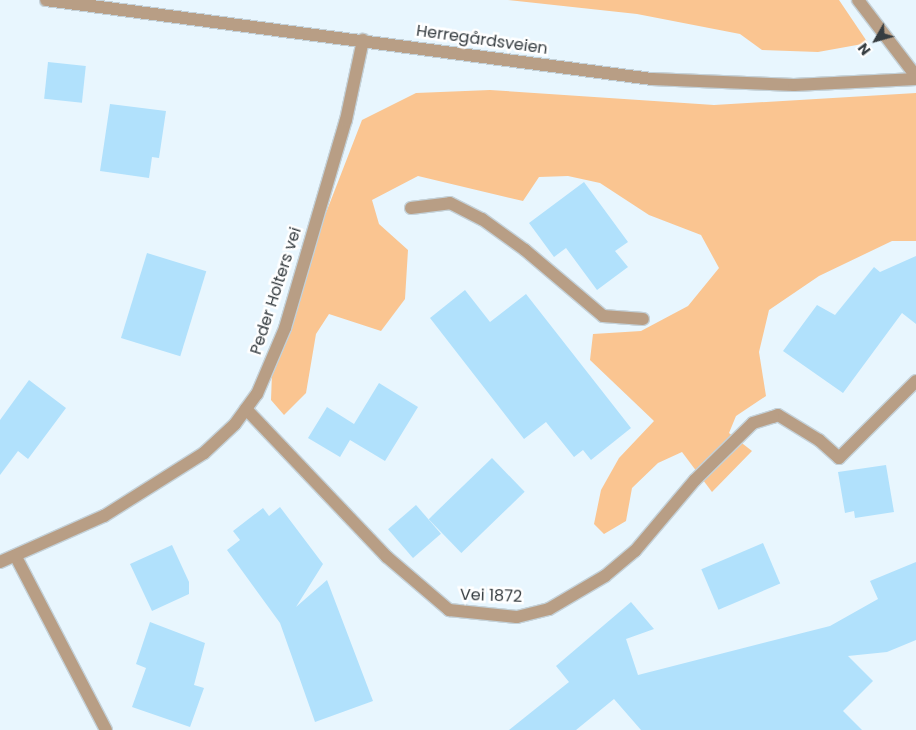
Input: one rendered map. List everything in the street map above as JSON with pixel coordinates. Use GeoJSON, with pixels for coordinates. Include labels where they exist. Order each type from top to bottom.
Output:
{"type":"FeatureCollection","features":[{"type":"Feature","properties":{"kind":"street","name":"Herregårdsveien"},"geometry":{"type":"LineString","coordinates":[[46,0],[671,80],[794,85],[916,77]]}},
{"type":"Feature","properties":{"kind":"street","name":"Herregårdsveien"},"geometry":{"type":"LineString","coordinates":[[858,0],[916,77]]}},
{"type":"Feature","properties":{"kind":"street","name":"Peder Holters vei"},"geometry":{"type":"LineString","coordinates":[[0,562],[16,557],[104,516],[204,453],[257,394],[285,328],[346,120],[363,40]]}},
{"type":"Feature","properties":{"kind":"street"},"geometry":{"type":"LineString","coordinates":[[411,208],[450,203],[504,234],[603,316],[643,319]]}},
{"type":"Feature","properties":{"kind":"street","name":"Vei 1872"},"geometry":{"type":"LineString","coordinates":[[246,408],[387,557],[449,610],[517,617],[549,609],[605,576],[635,551],[694,480],[753,424],[778,415],[819,440],[839,458],[916,381]]}},
{"type":"Feature","properties":{"kind":"street"},"geometry":{"type":"LineString","coordinates":[[16,557],[106,730]]}},
{"type":"Feature","properties":{"kind":"shaded area"},"geometry":{"type":"Polygon","coordinates":[[[508,0],[839,0],[868,43],[818,52],[762,50],[740,34],[637,14],[508,0]]]}},
{"type":"Feature","properties":{"kind":"shaded area"},"geometry":{"type":"Polygon","coordinates":[[[490,90],[714,105],[916,93],[916,241],[892,241],[819,276],[769,310],[759,352],[766,396],[736,416],[729,433],[752,451],[712,492],[682,452],[658,463],[632,488],[626,521],[604,534],[594,524],[601,490],[619,458],[654,421],[590,360],[593,334],[641,331],[688,306],[719,268],[701,235],[649,215],[600,183],[568,176],[539,177],[523,201],[418,176],[372,200],[379,224],[408,250],[405,299],[381,331],[329,314],[316,334],[306,393],[284,415],[271,400],[272,373],[298,285],[362,120],[416,93],[490,90]]]}},
{"type":"Feature","properties":{"kind":"building"},"geometry":{"type":"Polygon","coordinates":[[[48,62],[86,66],[82,103],[44,99],[48,62]]]}},
{"type":"Feature","properties":{"kind":"building"},"geometry":{"type":"Polygon","coordinates":[[[110,104],[166,111],[159,158],[152,157],[149,178],[100,171],[110,104]]]}},
{"type":"Feature","properties":{"kind":"building"},"geometry":{"type":"Polygon","coordinates":[[[584,182],[628,242],[615,251],[628,267],[597,290],[566,248],[554,257],[529,223],[584,182]]]}},
{"type":"Feature","properties":{"kind":"building"},"geometry":{"type":"Polygon","coordinates":[[[147,253],[206,271],[180,356],[121,338],[147,253]]]}},
{"type":"Feature","properties":{"kind":"building"},"geometry":{"type":"Polygon","coordinates":[[[916,256],[916,324],[902,313],[843,393],[783,351],[817,305],[835,315],[874,267],[880,272],[916,256]]]}},
{"type":"Feature","properties":{"kind":"building"},"geometry":{"type":"Polygon","coordinates":[[[465,290],[490,322],[526,294],[631,428],[591,460],[583,450],[574,457],[546,422],[524,439],[430,318],[465,290]]]}},
{"type":"Feature","properties":{"kind":"building"},"geometry":{"type":"Polygon","coordinates":[[[29,380],[66,408],[28,459],[18,451],[0,475],[0,420],[29,380]]]}},
{"type":"Feature","properties":{"kind":"building"},"geometry":{"type":"Polygon","coordinates":[[[379,383],[418,407],[385,461],[350,440],[340,457],[308,438],[327,407],[354,424],[379,383]]]}},
{"type":"Feature","properties":{"kind":"building"},"geometry":{"type":"Polygon","coordinates":[[[492,458],[525,492],[461,553],[429,519],[492,458]]]}},
{"type":"Feature","properties":{"kind":"building"},"geometry":{"type":"Polygon","coordinates":[[[886,465],[894,512],[855,518],[854,511],[845,513],[838,472],[886,465]]]}},
{"type":"Feature","properties":{"kind":"building"},"geometry":{"type":"Polygon","coordinates":[[[416,505],[441,534],[413,558],[388,529],[416,505]]]}},
{"type":"Feature","properties":{"kind":"building"},"geometry":{"type":"Polygon","coordinates":[[[280,507],[323,564],[296,607],[327,580],[373,701],[315,722],[280,623],[227,550],[240,540],[233,531],[263,508],[269,516],[280,507]]]}},
{"type":"Feature","properties":{"kind":"building"},"geometry":{"type":"Polygon","coordinates":[[[763,543],[780,584],[719,610],[701,569],[763,543]]]}},
{"type":"Feature","properties":{"kind":"building"},"geometry":{"type":"Polygon","coordinates":[[[172,545],[189,582],[189,594],[152,611],[130,564],[172,545]]]}},
{"type":"Feature","properties":{"kind":"building"},"geometry":{"type":"Polygon","coordinates":[[[916,562],[916,640],[887,652],[848,656],[873,681],[843,711],[862,730],[641,730],[614,699],[576,730],[509,730],[569,682],[556,666],[631,602],[654,629],[626,639],[638,675],[830,626],[878,599],[870,581],[916,562]]]}},
{"type":"Feature","properties":{"kind":"building"},"geometry":{"type":"Polygon","coordinates":[[[150,622],[205,643],[194,685],[204,688],[190,727],[132,707],[146,668],[136,664],[150,622]]]}}]}
